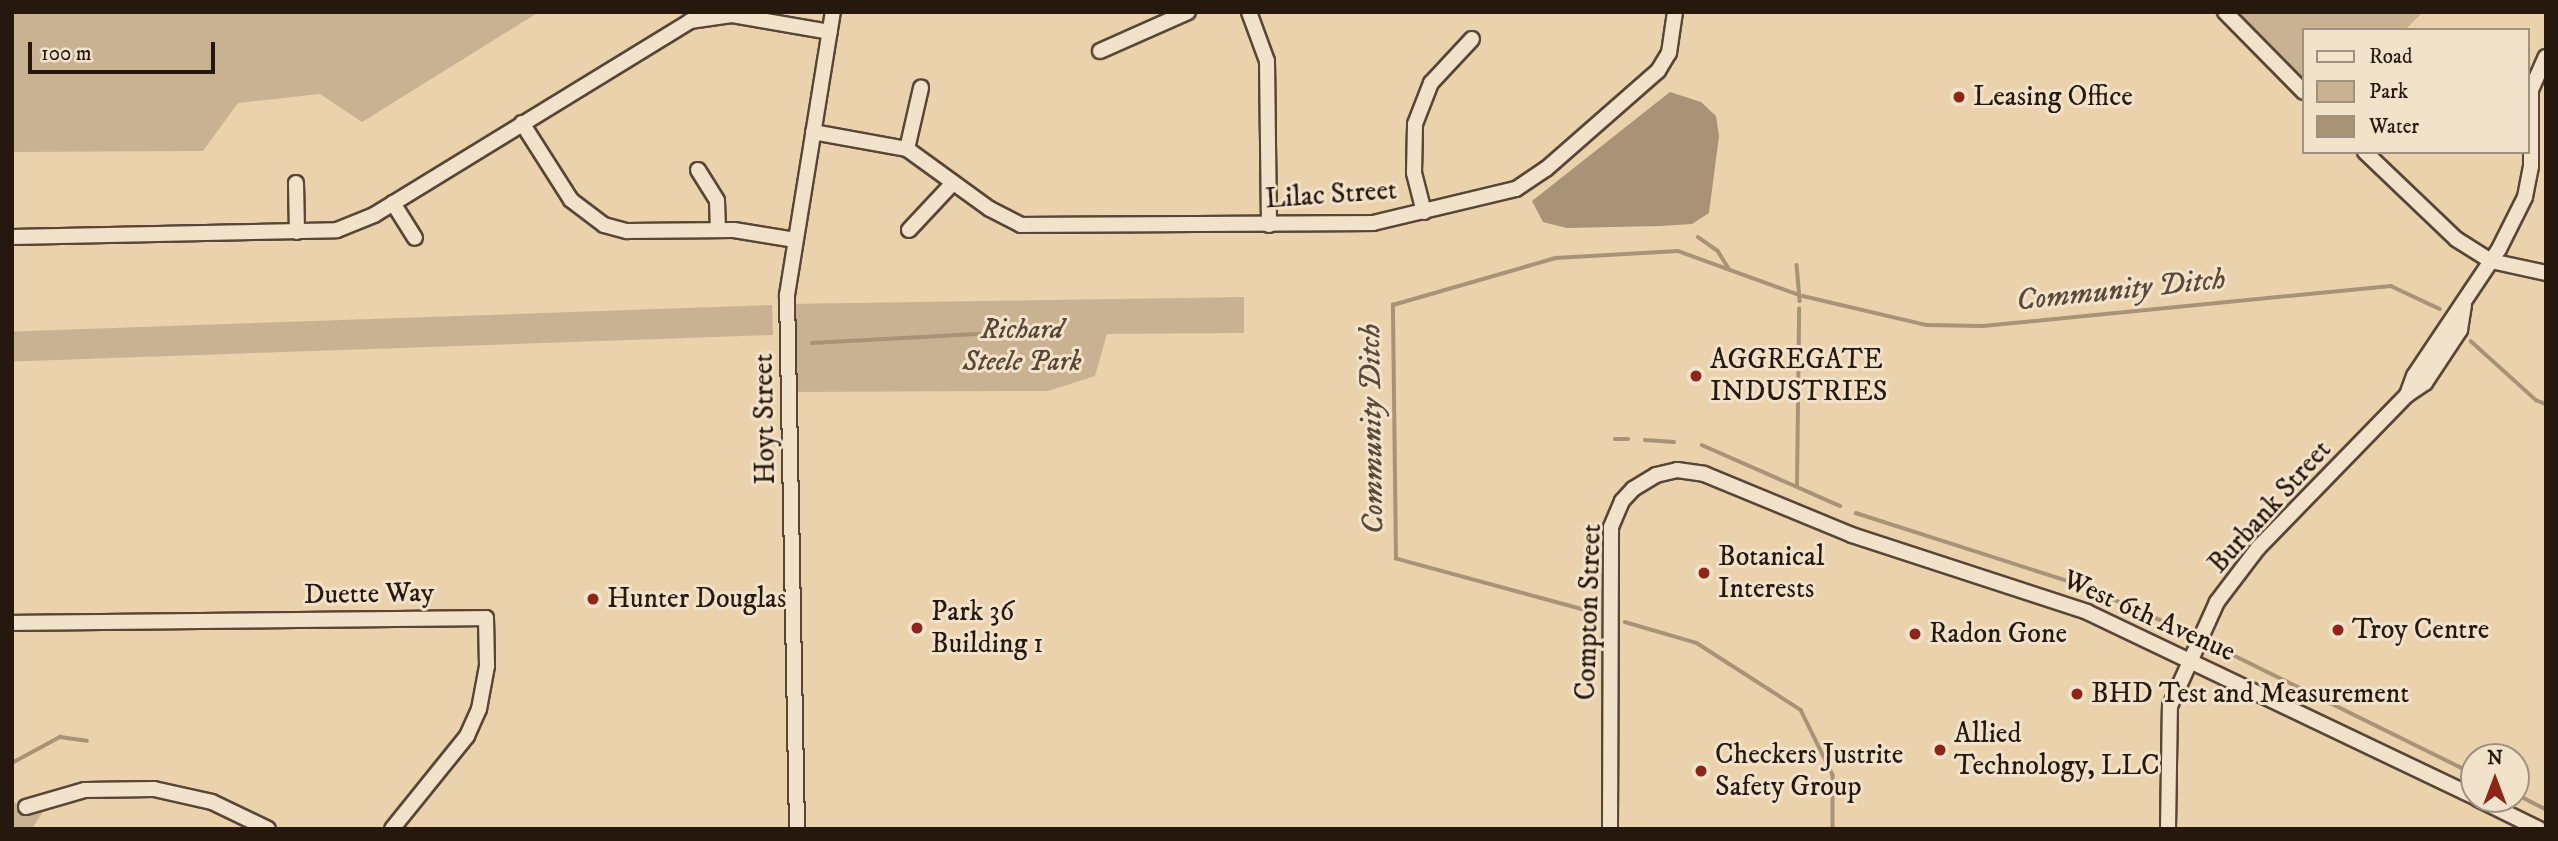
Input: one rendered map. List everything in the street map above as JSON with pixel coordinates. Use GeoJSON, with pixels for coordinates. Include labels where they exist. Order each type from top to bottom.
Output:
{"type":"FeatureCollection","features":[{"type":"Feature","properties":{"kind":"street","name":"Hoyt Street"},"geometry":{"type":"LineString","coordinates":[[797,829],[787,295],[833,12]]}},
{"type":"Feature","properties":{"kind":"street"},"geometry":{"type":"LineString","coordinates":[[1100,51],[1188,12]]}},
{"type":"Feature","properties":{"kind":"street"},"geometry":{"type":"LineString","coordinates":[[1249,12],[1267,61],[1269,225]]}},
{"type":"Feature","properties":{"kind":"street","name":"Lilac Street"},"geometry":{"type":"LineString","coordinates":[[813,132],[907,149],[953,183],[1021,225],[1373,223],[1516,189],[1546,169],[1658,71],[1669,53],[1675,12]]}},
{"type":"Feature","properties":{"kind":"street"},"geometry":{"type":"LineString","coordinates":[[2225,12],[2302,90]]}},
{"type":"Feature","properties":{"kind":"street"},"geometry":{"type":"LineString","coordinates":[[12,237],[333,231],[356,224],[393,203],[668,32],[703,16],[732,15],[830,32]]}},
{"type":"Feature","properties":{"kind":"street"},"geometry":{"type":"LineString","coordinates":[[1424,212],[1414,173],[1415,124],[1431,83],[1472,39]]}},
{"type":"Feature","properties":{"kind":"street","name":"Burbank Street"},"geometry":{"type":"LineString","coordinates":[[2530,136],[2531,90],[2546,57]]}},
{"type":"Feature","properties":{"kind":"street"},"geometry":{"type":"LineString","coordinates":[[907,149],[921,88]]}},
{"type":"Feature","properties":{"kind":"street"},"geometry":{"type":"LineString","coordinates":[[522,123],[571,200],[598,222],[627,231],[718,230],[794,240]]}},
{"type":"Feature","properties":{"kind":"street"},"geometry":{"type":"LineString","coordinates":[[2367,154],[2443,229],[2491,261],[2546,273]]}},
{"type":"Feature","properties":{"kind":"street","name":"Burbank Street"},"geometry":{"type":"LineString","coordinates":[[2168,829],[2170,706],[2217,603],[2245,562],[2407,395],[2452,317],[2464,305],[2491,261],[2529,183],[2530,154]]}},
{"type":"Feature","properties":{"kind":"street"},"geometry":{"type":"LineString","coordinates":[[698,170],[717,201],[718,230]]}},
{"type":"Feature","properties":{"kind":"street"},"geometry":{"type":"LineString","coordinates":[[296,183],[297,232]]}},
{"type":"Feature","properties":{"kind":"street"},"geometry":{"type":"LineString","coordinates":[[909,230],[953,183]]}},
{"type":"Feature","properties":{"kind":"street"},"geometry":{"type":"LineString","coordinates":[[393,203],[415,238]]}},
{"type":"Feature","properties":{"kind":"street","name":"Compton Street"},"geometry":{"type":"LineString","coordinates":[[1611,829],[1610,611],[1613,520],[1622,501],[1647,478],[1677,470],[1697,472],[1791,510]]}},
{"type":"Feature","properties":{"kind":"street","name":"West 6th Avenue"},"geometry":{"type":"LineString","coordinates":[[1791,510],[1933,564],[2080,609],[2190,659],[2460,790]]}},
{"type":"Feature","properties":{"kind":"street","name":"Duette Way"},"geometry":{"type":"LineString","coordinates":[[12,623],[486,618],[487,666],[479,709],[467,736],[393,829]]}},
{"type":"Feature","properties":{"kind":"street"},"geometry":{"type":"LineString","coordinates":[[26,807],[85,790],[155,789],[212,802],[268,829]]}},
{"type":"Feature","properties":{"kind":"street","name":"West 6th Avenue"},"geometry":{"type":"LineString","coordinates":[[2506,813],[2539,829]]}},
{"type":"Feature","properties":{"kind":"green space"},"geometry":{"type":"Polygon","coordinates":[[[12,12],[539,12],[362,122],[320,94],[238,103],[203,151],[12,152],[12,12]]]}},
{"type":"Feature","properties":{"kind":"green space"},"geometry":{"type":"Polygon","coordinates":[[[2225,12],[2423,12],[2407,28],[2302,28],[2302,90],[2225,12]]]}},
{"type":"Feature","properties":{"kind":"green space","name":"Richard Steele Park"},"geometry":{"type":"Polygon","coordinates":[[[1244,297],[1244,333],[1107,334],[1095,376],[1048,391],[789,392],[788,304],[1244,297]]]}},
{"type":"Feature","properties":{"kind":"green space"},"geometry":{"type":"Polygon","coordinates":[[[772,305],[773,335],[14,362],[12,332],[772,305]]]}},
{"type":"Feature","properties":{"kind":"green space"},"geometry":{"type":"Polygon","coordinates":[[[52,797],[32,829],[12,829],[12,802],[26,807],[52,797]]]}},
{"type":"Feature","properties":{"kind":"water"},"geometry":{"type":"Polygon","coordinates":[[[1670,92],[1701,102],[1716,116],[1719,136],[1709,213],[1692,224],[1660,226],[1567,228],[1543,222],[1532,201],[1670,92]]]}},
{"type":"Feature","properties":{"kind":"waterway"},"geometry":{"type":"LineString","coordinates":[[1698,237],[1718,251],[1730,270]]}},
{"type":"Feature","properties":{"kind":"waterway","name":"Community Ditch"},"geometry":{"type":"LineString","coordinates":[[1591,612],[1396,559],[1393,305],[1556,258],[1678,251],[1797,294]]}},
{"type":"Feature","properties":{"kind":"waterway"},"geometry":{"type":"LineString","coordinates":[[1797,265],[1800,301]]}},
{"type":"Feature","properties":{"kind":"waterway","name":"Community Ditch"},"geometry":{"type":"LineString","coordinates":[[1803,296],[1927,325],[1983,326],[2391,286],[2440,309]]}},
{"type":"Feature","properties":{"kind":"waterway"},"geometry":{"type":"LineString","coordinates":[[1797,485],[1799,309]]}},
{"type":"Feature","properties":{"kind":"waterway"},"geometry":{"type":"LineString","coordinates":[[812,343],[995,333]]}},
{"type":"Feature","properties":{"kind":"waterway","name":"Community Ditch"},"geometry":{"type":"LineString","coordinates":[[2471,341],[2536,400],[2546,404]]}},
{"type":"Feature","properties":{"kind":"waterway"},"geometry":{"type":"LineString","coordinates":[[1615,439],[1628,439]]}},
{"type":"Feature","properties":{"kind":"waterway"},"geometry":{"type":"LineString","coordinates":[[1645,440],[1674,442]]}},
{"type":"Feature","properties":{"kind":"waterway"},"geometry":{"type":"LineString","coordinates":[[1702,445],[1840,506]]}},
{"type":"Feature","properties":{"kind":"waterway"},"geometry":{"type":"LineString","coordinates":[[1856,513],[2087,587]]}},
{"type":"Feature","properties":{"kind":"waterway"},"geometry":{"type":"LineString","coordinates":[[2104,595],[2178,628]]}},
{"type":"Feature","properties":{"kind":"waterway","name":"Community Ditch"},"geometry":{"type":"LineString","coordinates":[[1625,622],[1697,643],[1801,710],[1833,775],[1833,829]]}},
{"type":"Feature","properties":{"kind":"waterway"},"geometry":{"type":"LineString","coordinates":[[2217,647],[2460,767]]}},
{"type":"Feature","properties":{"kind":"waterway"},"geometry":{"type":"LineString","coordinates":[[12,763],[60,737],[87,741]]}},
{"type":"Feature","properties":{"kind":"waterway"},"geometry":{"type":"LineString","coordinates":[[2530,801],[2546,809]]}},
{"type":"Feature","properties":{"kind":"place","name":"Leasing Office"},"geometry":{"type":"Point","coordinates":[1959,97]}},
{"type":"Feature","properties":{"kind":"place","name":"AGGREGATE INDUSTRIES"},"geometry":{"type":"Point","coordinates":[1696,376]}},
{"type":"Feature","properties":{"kind":"place","name":"Botanical Interests"},"geometry":{"type":"Point","coordinates":[1704,573]}},
{"type":"Feature","properties":{"kind":"place","name":"Hunter Douglas"},"geometry":{"type":"Point","coordinates":[593,599]}},
{"type":"Feature","properties":{"kind":"place","name":"Park 36 Building 1"},"geometry":{"type":"Point","coordinates":[917,628]}},
{"type":"Feature","properties":{"kind":"place","name":"Troy Centre"},"geometry":{"type":"Point","coordinates":[2338,630]}},
{"type":"Feature","properties":{"kind":"place","name":"Radon Gone"},"geometry":{"type":"Point","coordinates":[1915,634]}},
{"type":"Feature","properties":{"kind":"place","name":"BHD Test and Measurement"},"geometry":{"type":"Point","coordinates":[2077,694]}},
{"type":"Feature","properties":{"kind":"place","name":"Allied Technology, LLC"},"geometry":{"type":"Point","coordinates":[1940,750]}},
{"type":"Feature","properties":{"kind":"place","name":"Checkers Justrite Safety Group"},"geometry":{"type":"Point","coordinates":[1701,771]}}]}
